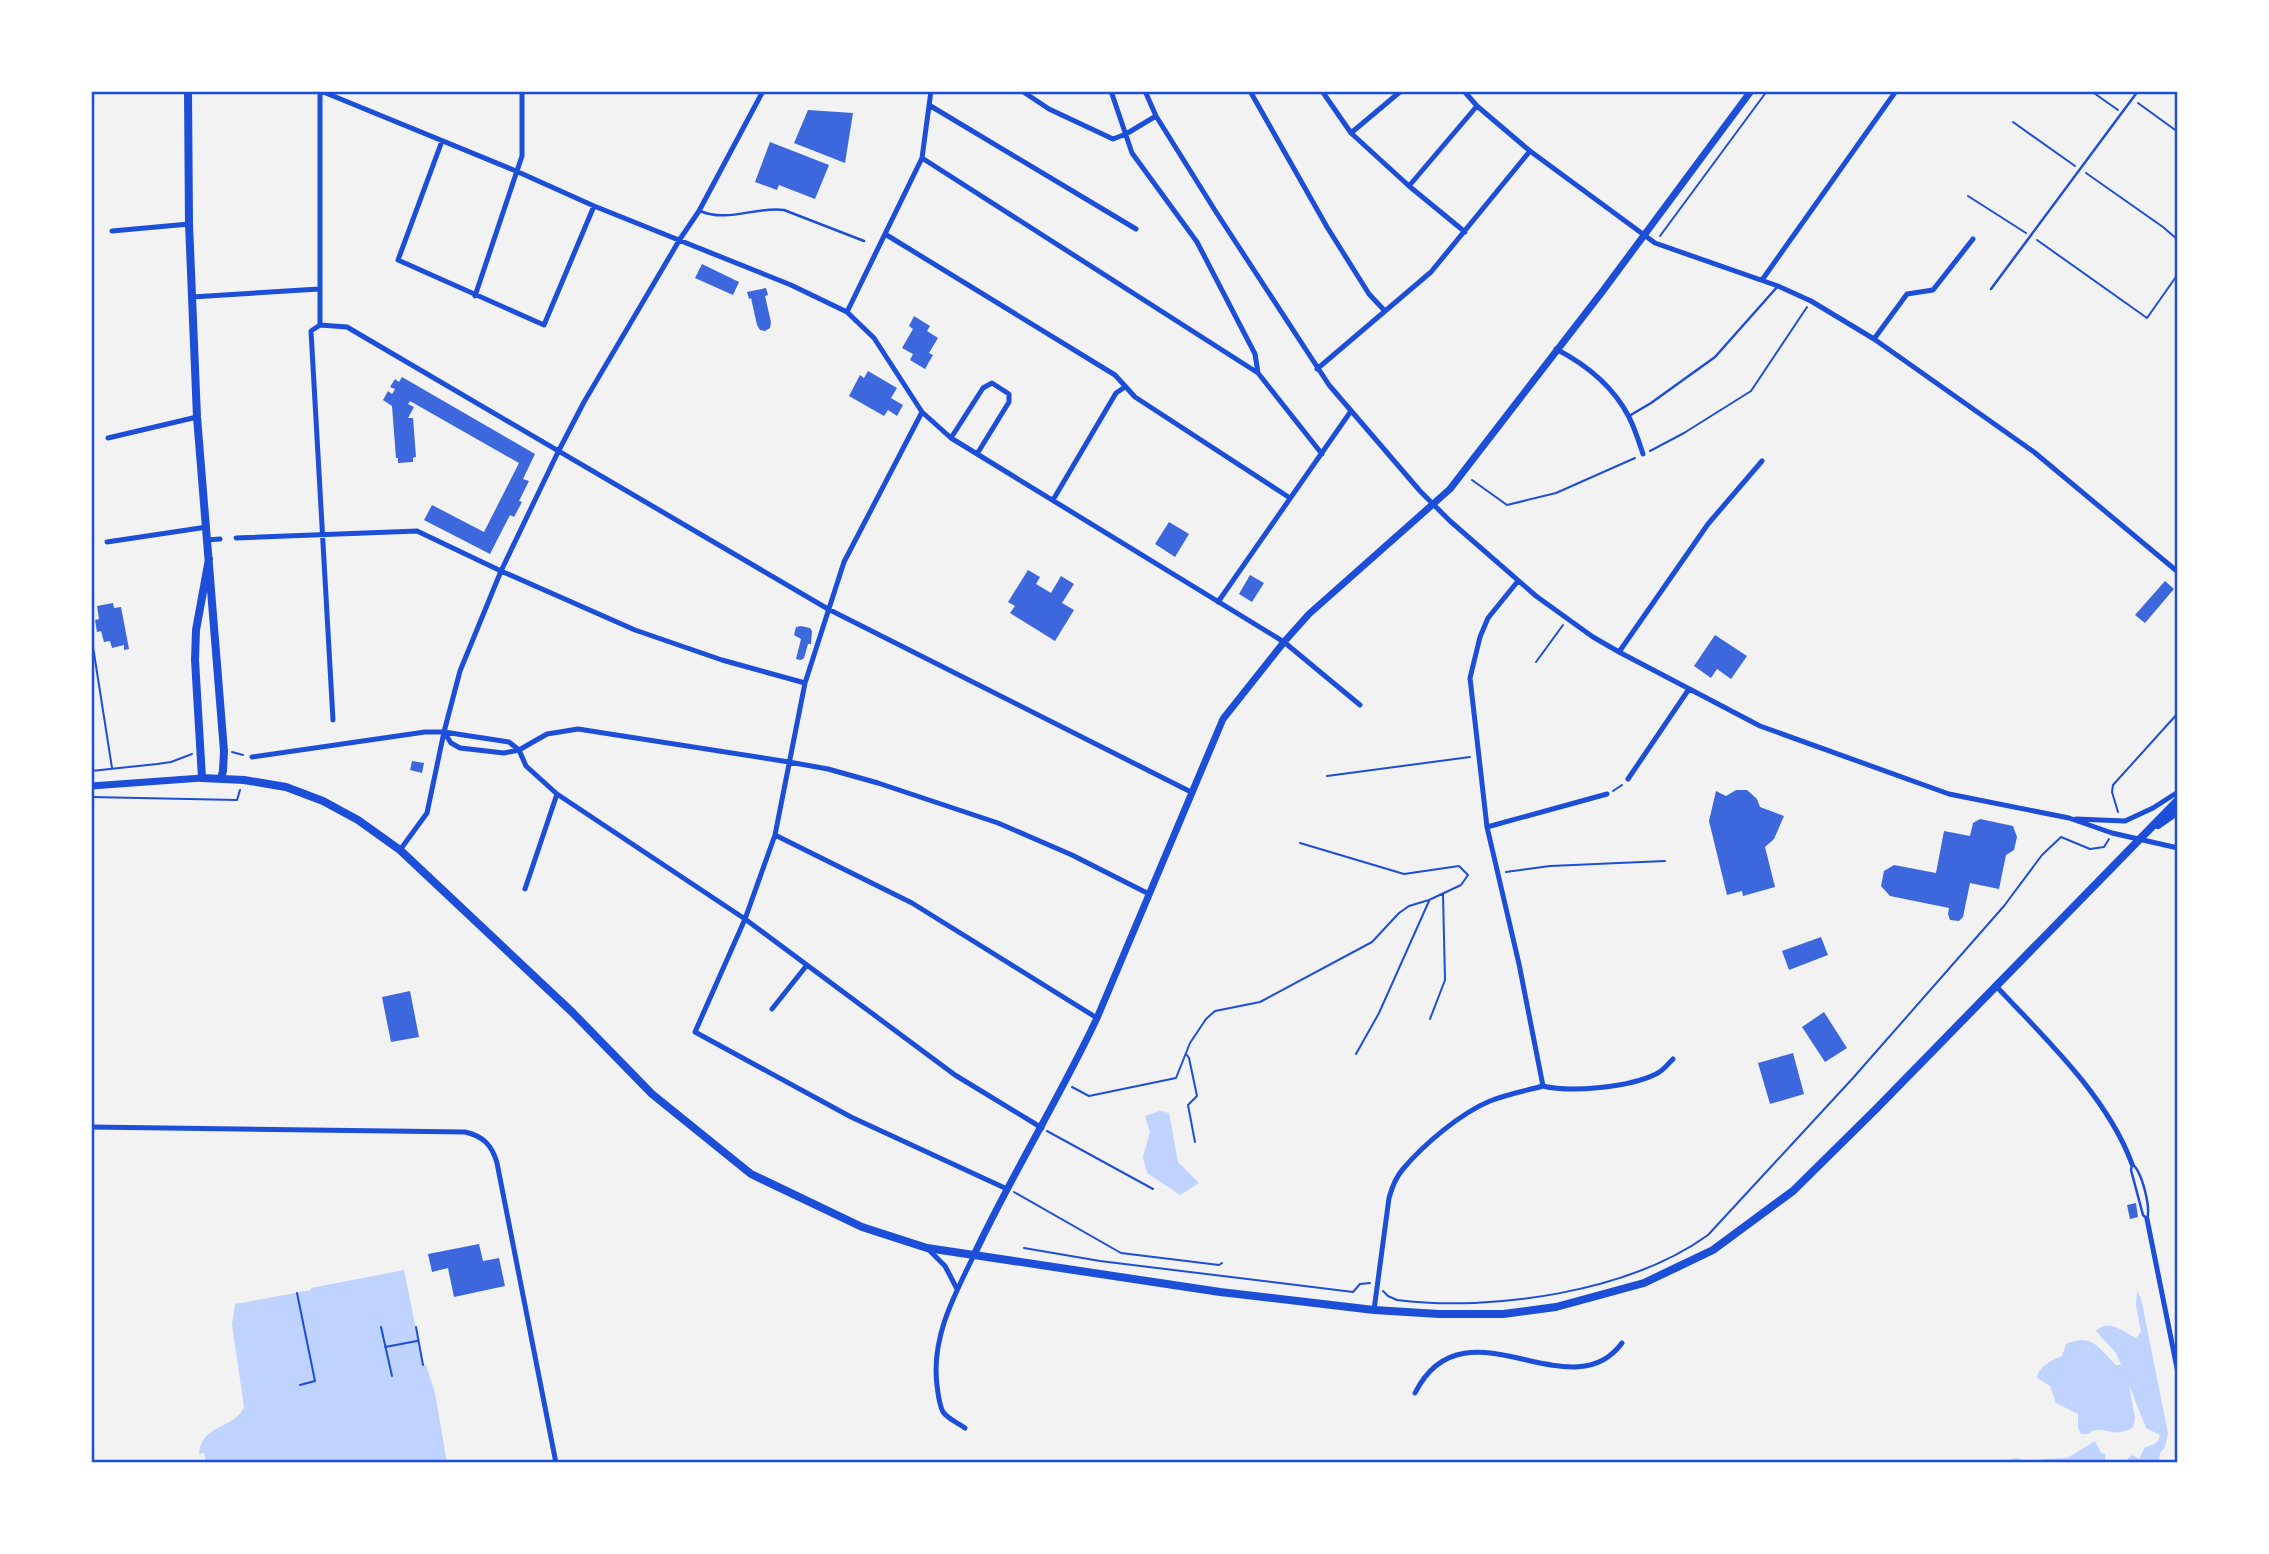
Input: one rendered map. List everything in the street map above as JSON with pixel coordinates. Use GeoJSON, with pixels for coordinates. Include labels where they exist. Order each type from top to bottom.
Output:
{"type":"FeatureCollection","features":[{"type":"Feature","properties":{"kind":"main road"},"geometry":{"type":"LineString","coordinates":[[188,91],[189,224],[197,417],[224,755],[220,778]]}},
{"type":"Feature","properties":{"kind":"main road"},"geometry":{"type":"LineString","coordinates":[[209,559],[196,630],[195,660],[202,778],[244,780],[286,788],[323,801],[400,850],[572,1012],[652,1094],[751,1174],[862,1227],[926,1248],[1220,1292],[1374,1310],[1503,1314],[1556,1307],[1644,1283],[1713,1250],[1793,1191],[2178,800]]}},
{"type":"Feature","properties":{"kind":"main road"},"geometry":{"type":"LineString","coordinates":[[224,755],[231,772],[244,780]]}},
{"type":"Feature","properties":{"kind":"main road"},"geometry":{"type":"LineString","coordinates":[[2139,839],[2178,811]]}},
{"type":"Feature","properties":{"kind":"street"},"geometry":{"type":"LineString","coordinates":[[320,325],[320,91],[791,285],[847,312],[874,338],[922,412],[951,438],[1284,642],[1360,705]]}},
{"type":"Feature","properties":{"kind":"street"},"geometry":{"type":"LineString","coordinates":[[475,296],[522,156],[522,91]]}},
{"type":"Feature","properties":{"kind":"street"},"geometry":{"type":"LineString","coordinates":[[400,850],[427,813],[460,671],[501,571],[584,401],[699,211],[763,91]]}},
{"type":"Feature","properties":{"kind":"street"},"geometry":{"type":"LineString","coordinates":[[847,312],[922,158],[931,91]]}},
{"type":"Feature","properties":{"kind":"street"},"geometry":{"type":"LineString","coordinates":[[1022,91],[1049,109],[1114,139],[1156,116]]}},
{"type":"Feature","properties":{"kind":"street"},"geometry":{"type":"LineString","coordinates":[[1111,91],[1132,153],[1198,242],[1255,354],[1258,373]]}},
{"type":"Feature","properties":{"kind":"street"},"geometry":{"type":"LineString","coordinates":[[1146,91],[1156,116],[1317,369],[1434,505],[1518,581],[1567,618],[1619,652],[1760,726],[1949,794],[2069,818],[2112,833],[2178,848]]}},
{"type":"Feature","properties":{"kind":"street"},"geometry":{"type":"LineString","coordinates":[[1250,91],[1327,227],[1369,294],[1384,310]]}},
{"type":"Feature","properties":{"kind":"street"},"geometry":{"type":"LineString","coordinates":[[1322,91],[1351,133],[1465,232]]}},
{"type":"Feature","properties":{"kind":"street"},"geometry":{"type":"LineString","coordinates":[[1351,133],[1401,91]]}},
{"type":"Feature","properties":{"kind":"street"},"geometry":{"type":"LineString","coordinates":[[1464,91],[1477,106],[1530,151],[1655,243],[1778,286],[1811,301],[1874,340],[2034,452],[2178,572]]}},
{"type":"Feature","properties":{"kind":"street"},"geometry":{"type":"LineString","coordinates":[[965,1428],[944,1413],[936,1381],[940,1334],[957,1289],[1097,1018],[1223,719],[1284,642],[1338,587],[1450,489],[1751,91]]}},
{"type":"Feature","properties":{"kind":"street"},"geometry":{"type":"LineString","coordinates":[[1762,280],[1896,91]]}},
{"type":"Feature","properties":{"kind":"street"},"geometry":{"type":"LineString","coordinates":[[929,104],[1136,229]]}},
{"type":"Feature","properties":{"kind":"street"},"geometry":{"type":"LineString","coordinates":[[1409,186],[1477,106]]}},
{"type":"Feature","properties":{"kind":"street"},"geometry":{"type":"LineString","coordinates":[[442,141],[398,260],[475,296],[544,325],[594,206]]}},
{"type":"Feature","properties":{"kind":"street"},"geometry":{"type":"LineString","coordinates":[[1317,369],[1431,272],[1530,151]]}},
{"type":"Feature","properties":{"kind":"street"},"geometry":{"type":"LineString","coordinates":[[922,158],[1258,373],[1322,454]]}},
{"type":"Feature","properties":{"kind":"street"},"geometry":{"type":"LineString","coordinates":[[112,230],[189,224]]}},
{"type":"Feature","properties":{"kind":"street"},"geometry":{"type":"LineString","coordinates":[[885,234],[1115,374],[1135,397],[1290,498]]}},
{"type":"Feature","properties":{"kind":"street"},"geometry":{"type":"LineString","coordinates":[[1874,340],[1907,294],[1933,290],[1973,239]]}},
{"type":"Feature","properties":{"kind":"street"},"geometry":{"type":"LineString","coordinates":[[192,297],[318,289]]}},
{"type":"Feature","properties":{"kind":"street"},"geometry":{"type":"LineString","coordinates":[[333,720],[311,331],[320,325],[347,327],[828,609],[1191,792]]}},
{"type":"Feature","properties":{"kind":"street"},"geometry":{"type":"LineString","coordinates":[[1556,349],[1602,380],[1629,416],[1643,454]]}},
{"type":"Feature","properties":{"kind":"street"},"geometry":{"type":"LineString","coordinates":[[951,438],[983,388],[992,383],[1009,394],[1009,402],[977,454]]}},
{"type":"Feature","properties":{"kind":"street"},"geometry":{"type":"LineString","coordinates":[[1053,500],[1116,393],[1125,387]]}},
{"type":"Feature","properties":{"kind":"street"},"geometry":{"type":"LineString","coordinates":[[1218,602],[1351,411]]}},
{"type":"Feature","properties":{"kind":"street"},"geometry":{"type":"LineString","coordinates":[[922,412],[845,562],[805,683],[775,835],[745,919],[695,1032],[851,1118],[1007,1189]]}},
{"type":"Feature","properties":{"kind":"street"},"geometry":{"type":"LineString","coordinates":[[108,438],[197,417]]}},
{"type":"Feature","properties":{"kind":"street"},"geometry":{"type":"LineString","coordinates":[[1619,652],[1708,524],[1762,461]]}},
{"type":"Feature","properties":{"kind":"street"},"geometry":{"type":"LineString","coordinates":[[107,542],[206,527]]}},
{"type":"Feature","properties":{"kind":"street"},"geometry":{"type":"LineString","coordinates":[[236,538],[417,531],[635,630],[722,660],[805,683]]}},
{"type":"Feature","properties":{"kind":"street"},"geometry":{"type":"LineString","coordinates":[[207,540],[220,539]]}},
{"type":"Feature","properties":{"kind":"street"},"geometry":{"type":"LineString","coordinates":[[1518,581],[1488,618],[1480,637],[1470,678],[1487,827],[1519,964],[1543,1086]]}},
{"type":"Feature","properties":{"kind":"street"},"geometry":{"type":"LineString","coordinates":[[1628,779],[1689,689]]}},
{"type":"Feature","properties":{"kind":"street"},"geometry":{"type":"LineString","coordinates":[[444,732],[451,743],[460,748],[504,753],[519,750],[547,734],[578,729],[828,769],[998,823],[1072,855],[1149,894]]}},
{"type":"Feature","properties":{"kind":"street"},"geometry":{"type":"LineString","coordinates":[[252,757],[425,732],[444,732],[509,742],[519,750],[526,766],[557,794],[745,919],[955,1074],[1042,1128]]}},
{"type":"Feature","properties":{"kind":"street"},"geometry":{"type":"LineString","coordinates":[[334,737],[335,744]]}},
{"type":"Feature","properties":{"kind":"street"},"geometry":{"type":"LineString","coordinates":[[91,786],[202,778]]}},
{"type":"Feature","properties":{"kind":"street"},"geometry":{"type":"LineString","coordinates":[[2069,818],[2125,821],[2178,792]]}},
{"type":"Feature","properties":{"kind":"street"},"geometry":{"type":"LineString","coordinates":[[525,889],[557,794]]}},
{"type":"Feature","properties":{"kind":"street"},"geometry":{"type":"LineString","coordinates":[[1487,827],[1607,794]]}},
{"type":"Feature","properties":{"kind":"street"},"geometry":{"type":"LineString","coordinates":[[775,835],[912,903],[1097,1018]]}},
{"type":"Feature","properties":{"kind":"street"},"geometry":{"type":"LineString","coordinates":[[772,1009],[807,965]]}},
{"type":"Feature","properties":{"kind":"street"},"geometry":{"type":"LineString","coordinates":[[1995,985],[2088,1090],[2119,1136],[2132,1164]]}},
{"type":"Feature","properties":{"kind":"street"},"geometry":{"type":"LineString","coordinates":[[1374,1310],[1388,1198],[1403,1169],[1432,1141],[1473,1110],[1502,1096],[1543,1086],[1558,1090],[1612,1086],[1654,1075],[1673,1059]]}},
{"type":"Feature","properties":{"kind":"street"},"geometry":{"type":"LineString","coordinates":[[91,1127],[448,1132],[475,1135],[490,1146],[495,1156],[556,1463]]}},
{"type":"Feature","properties":{"kind":"street"},"geometry":{"type":"LineString","coordinates":[[2147,1219],[2178,1373]]}},
{"type":"Feature","properties":{"kind":"street"},"geometry":{"type":"LineString","coordinates":[[926,1248],[945,1266],[957,1289]]}},
{"type":"Feature","properties":{"kind":"street"},"geometry":{"type":"LineString","coordinates":[[1415,1393],[1430,1371],[1443,1362],[1466,1353],[1491,1352],[1559,1367],[1578,1368],[1608,1358],[1622,1343]]}},
{"type":"Feature","properties":{"kind":"lane"},"geometry":{"type":"LineString","coordinates":[[1991,289],[2137,91]]}},
{"type":"Feature","properties":{"kind":"lane"},"geometry":{"type":"LineString","coordinates":[[699,211],[711,216],[722,216],[775,208],[864,241]]}},
{"type":"Feature","properties":{"kind":"lane"},"geometry":{"type":"LineString","coordinates":[[1629,416],[1715,357],[1778,286]]}},
{"type":"Feature","properties":{"kind":"lane"},"geometry":{"type":"LineString","coordinates":[[2132,1164],[2131,1170],[2143,1215],[2147,1219]]}},
{"type":"Feature","properties":{"kind":"path"},"geometry":{"type":"LineString","coordinates":[[1655,243],[1767,91]]}},
{"type":"Feature","properties":{"kind":"path"},"geometry":{"type":"LineString","coordinates":[[2091,91],[2121,112]]}},
{"type":"Feature","properties":{"kind":"path"},"geometry":{"type":"LineString","coordinates":[[2132,98],[2178,132]]}},
{"type":"Feature","properties":{"kind":"path"},"geometry":{"type":"LineString","coordinates":[[2013,122],[2178,240]]}},
{"type":"Feature","properties":{"kind":"path"},"geometry":{"type":"LineString","coordinates":[[1968,196],[2030,235],[2147,318],[2178,274]]}},
{"type":"Feature","properties":{"kind":"path"},"geometry":{"type":"LineString","coordinates":[[1472,480],[1507,505],[1556,493],[1684,433],[1751,391],[1811,301]]}},
{"type":"Feature","properties":{"kind":"path"},"geometry":{"type":"LineString","coordinates":[[1536,662],[1567,618]]}},
{"type":"Feature","properties":{"kind":"path"},"geometry":{"type":"LineString","coordinates":[[91,634],[112,769]]}},
{"type":"Feature","properties":{"kind":"path"},"geometry":{"type":"LineString","coordinates":[[2113,785],[2178,713]]}},
{"type":"Feature","properties":{"kind":"path"},"geometry":{"type":"LineString","coordinates":[[91,771],[157,765],[200,752]]}},
{"type":"Feature","properties":{"kind":"path"},"geometry":{"type":"LineString","coordinates":[[224,755],[252,757]]}},
{"type":"Feature","properties":{"kind":"path"},"geometry":{"type":"LineString","coordinates":[[1327,776],[1478,756]]}},
{"type":"Feature","properties":{"kind":"path"},"geometry":{"type":"LineString","coordinates":[[1607,794],[1619,789],[1628,779]]}},
{"type":"Feature","properties":{"kind":"path"},"geometry":{"type":"LineString","coordinates":[[91,797],[237,800]]}},
{"type":"Feature","properties":{"kind":"path"},"geometry":{"type":"LineString","coordinates":[[1024,1248],[1100,1261],[1353,1292],[1360,1284],[1377,1284],[1388,1296],[1412,1302],[1463,1304],[1556,1295],[1630,1275],[1690,1249],[1708,1235],[1853,1078],[2061,837],[2090,849],[2105,847]]}},
{"type":"Feature","properties":{"kind":"path"},"geometry":{"type":"LineString","coordinates":[[1065,1084],[1089,1096],[1175,1079],[1190,1043],[1206,1019],[1215,1011],[1260,1002],[1373,942],[1399,913],[1409,906],[1461,885],[1468,875],[1459,866],[1404,874],[1300,843]]}},
{"type":"Feature","properties":{"kind":"path"},"geometry":{"type":"LineString","coordinates":[[1497,870],[1505,872],[1550,866],[1665,861]]}},
{"type":"Feature","properties":{"kind":"path"},"geometry":{"type":"LineString","coordinates":[[1430,1019],[1444,979],[1443,893]]}},
{"type":"Feature","properties":{"kind":"path"},"geometry":{"type":"LineString","coordinates":[[1356,1054],[1379,1013],[1429,900]]}},
{"type":"Feature","properties":{"kind":"path"},"geometry":{"type":"LineString","coordinates":[[1186,1055],[1189,1058],[1197,1096],[1188,1105],[1195,1142]]}},
{"type":"Feature","properties":{"kind":"path"},"geometry":{"type":"LineString","coordinates":[[1051,1132],[1153,1189]]}},
{"type":"Feature","properties":{"kind":"path"},"geometry":{"type":"LineString","coordinates":[[1007,1189],[1121,1253],[1219,1265],[1222,1263]]}},
{"type":"Feature","properties":{"kind":"path"},"geometry":{"type":"LineString","coordinates":[[297,1293],[315,1381],[300,1385]]}},
{"type":"Feature","properties":{"kind":"path"},"geometry":{"type":"LineString","coordinates":[[381,1327],[392,1376]]}},
{"type":"Feature","properties":{"kind":"path"},"geometry":{"type":"LineString","coordinates":[[416,1327],[423,1365]]}},
{"type":"Feature","properties":{"kind":"path"},"geometry":{"type":"LineString","coordinates":[[386,1347],[418,1340]]}},
{"type":"Feature","properties":{"kind":"water"},"geometry":{"type":"Polygon","coordinates":[[[1160,1111],[1169,1113],[1178,1162],[1199,1183],[1180,1195],[1147,1173],[1143,1157],[1150,1132],[1145,1116],[1160,1111]]]}},
{"type":"Feature","properties":{"kind":"water"},"geometry":{"type":"Polygon","coordinates":[[[404,1270],[423,1364],[426,1365],[435,1393],[447,1463],[206,1463],[204,1453],[199,1454],[201,1444],[212,1432],[240,1414],[244,1407],[232,1325],[235,1304],[404,1270]]]}},
{"type":"Feature","properties":{"kind":"water"},"geometry":{"type":"Polygon","coordinates":[[[2137,1291],[2141,1298],[2168,1433],[2159,1463],[2123,1463],[2132,1455],[2139,1459],[2145,1447],[2155,1443],[2160,1435],[2146,1428],[2129,1385],[2135,1418],[2133,1427],[2119,1432],[2098,1430],[2081,1434],[2078,1414],[2056,1403],[2050,1386],[2037,1378],[2043,1367],[2062,1356],[2066,1344],[2075,1341],[2089,1341],[2116,1365],[2121,1365],[2116,1353],[2096,1331],[2101,1327],[2111,1326],[2136,1338],[2141,1332],[2136,1305],[2137,1291]]]}},
{"type":"Feature","properties":{"kind":"water"},"geometry":{"type":"Polygon","coordinates":[[[2095,1441],[2101,1453],[2105,1454],[2105,1463],[2078,1463],[2077,1460],[2075,1463],[1993,1463],[2017,1458],[2028,1462],[2067,1458],[2095,1441]]]}},
{"type":"Feature","properties":{"kind":"building"},"geometry":{"type":"Polygon","coordinates":[[[808,110],[853,113],[845,163],[794,143],[808,110]]]}},
{"type":"Feature","properties":{"kind":"building"},"geometry":{"type":"Polygon","coordinates":[[[770,142],[829,165],[815,199],[779,185],[777,190],[755,182],[770,142]]]}},
{"type":"Feature","properties":{"kind":"building"},"geometry":{"type":"Polygon","coordinates":[[[702,264],[739,282],[733,295],[695,278],[702,264]]]}},
{"type":"Feature","properties":{"kind":"building"},"geometry":{"type":"Polygon","coordinates":[[[766,288],[768,295],[765,296],[771,322],[770,328],[765,331],[760,330],[757,325],[747,292],[766,288]]]}},
{"type":"Feature","properties":{"kind":"building"},"geometry":{"type":"Polygon","coordinates":[[[914,316],[930,326],[927,331],[938,338],[929,353],[933,355],[925,369],[910,360],[913,354],[902,348],[913,329],[909,326],[914,316]]]}},
{"type":"Feature","properties":{"kind":"building"},"geometry":{"type":"Polygon","coordinates":[[[868,371],[897,388],[891,398],[903,405],[897,416],[888,410],[884,416],[849,396],[860,375],[864,378],[868,371]]]}},
{"type":"Feature","properties":{"kind":"building"},"geometry":{"type":"Polygon","coordinates":[[[402,377],[535,454],[523,479],[529,481],[519,501],[522,502],[514,517],[510,515],[490,554],[424,520],[432,505],[484,532],[519,463],[410,401],[408,404],[414,407],[408,418],[413,418],[416,457],[413,462],[398,463],[392,406],[383,400],[388,391],[392,394],[394,391],[395,389],[390,387],[395,379],[399,382],[402,377]]]}},
{"type":"Feature","properties":{"kind":"building"},"geometry":{"type":"Polygon","coordinates":[[[1169,522],[1189,534],[1175,557],[1155,544],[1169,522]]]}},
{"type":"Feature","properties":{"kind":"building"},"geometry":{"type":"Polygon","coordinates":[[[1028,570],[1040,577],[1036,584],[1051,593],[1061,576],[1074,584],[1062,603],[1074,610],[1055,641],[1010,613],[1015,606],[1008,602],[1028,570]]]}},
{"type":"Feature","properties":{"kind":"building"},"geometry":{"type":"Polygon","coordinates":[[[1250,575],[1264,583],[1252,602],[1239,594],[1250,575]]]}},
{"type":"Feature","properties":{"kind":"building"},"geometry":{"type":"Polygon","coordinates":[[[2165,581],[2174,589],[2145,623],[2135,615],[2165,581]]]}},
{"type":"Feature","properties":{"kind":"building"},"geometry":{"type":"Polygon","coordinates":[[[113,603],[114,608],[121,607],[129,649],[124,650],[124,645],[112,648],[110,641],[104,642],[101,631],[97,632],[97,606],[113,603]]]}},
{"type":"Feature","properties":{"kind":"building"},"geometry":{"type":"Polygon","coordinates":[[[801,626],[812,631],[811,644],[808,644],[801,660],[796,659],[801,639],[794,635],[796,627],[801,626]]]}},
{"type":"Feature","properties":{"kind":"building"},"geometry":{"type":"Polygon","coordinates":[[[1715,635],[1747,656],[1731,679],[1717,669],[1711,678],[1694,666],[1715,635]]]}},
{"type":"Feature","properties":{"kind":"building"},"geometry":{"type":"Polygon","coordinates":[[[412,761],[424,763],[422,773],[410,770],[412,761]]]}},
{"type":"Feature","properties":{"kind":"building"},"geometry":{"type":"Polygon","coordinates":[[[1736,790],[1747,790],[1757,799],[1760,807],[1784,816],[1774,839],[1765,847],[1775,887],[1743,896],[1742,891],[1727,895],[1709,821],[1716,791],[1726,796],[1736,790]]]}},
{"type":"Feature","properties":{"kind":"building"},"geometry":{"type":"Polygon","coordinates":[[[1980,819],[2013,826],[2017,837],[2014,850],[2006,855],[1999,889],[1970,883],[1963,917],[1959,921],[1950,920],[1949,908],[1890,896],[1881,886],[1884,871],[1894,865],[1936,873],[1944,831],[1970,836],[1973,823],[1980,819]]]}},
{"type":"Feature","properties":{"kind":"building"},"geometry":{"type":"Polygon","coordinates":[[[1821,937],[1828,955],[1789,970],[1782,951],[1821,937]]]}},
{"type":"Feature","properties":{"kind":"building"},"geometry":{"type":"Polygon","coordinates":[[[410,991],[419,1037],[391,1042],[382,997],[410,991]]]}},
{"type":"Feature","properties":{"kind":"building"},"geometry":{"type":"Polygon","coordinates":[[[1824,1012],[1847,1048],[1825,1062],[1802,1027],[1824,1012]]]}},
{"type":"Feature","properties":{"kind":"building"},"geometry":{"type":"Polygon","coordinates":[[[1793,1053],[1804,1094],[1770,1104],[1758,1063],[1793,1053]]]}},
{"type":"Feature","properties":{"kind":"building"},"geometry":{"type":"Polygon","coordinates":[[[2136,1203],[2138,1217],[2130,1219],[2127,1205],[2136,1203]]]}},
{"type":"Feature","properties":{"kind":"building"},"geometry":{"type":"Polygon","coordinates":[[[479,1244],[483,1261],[499,1258],[505,1286],[454,1297],[448,1268],[432,1272],[428,1254],[479,1244]]]}}]}
